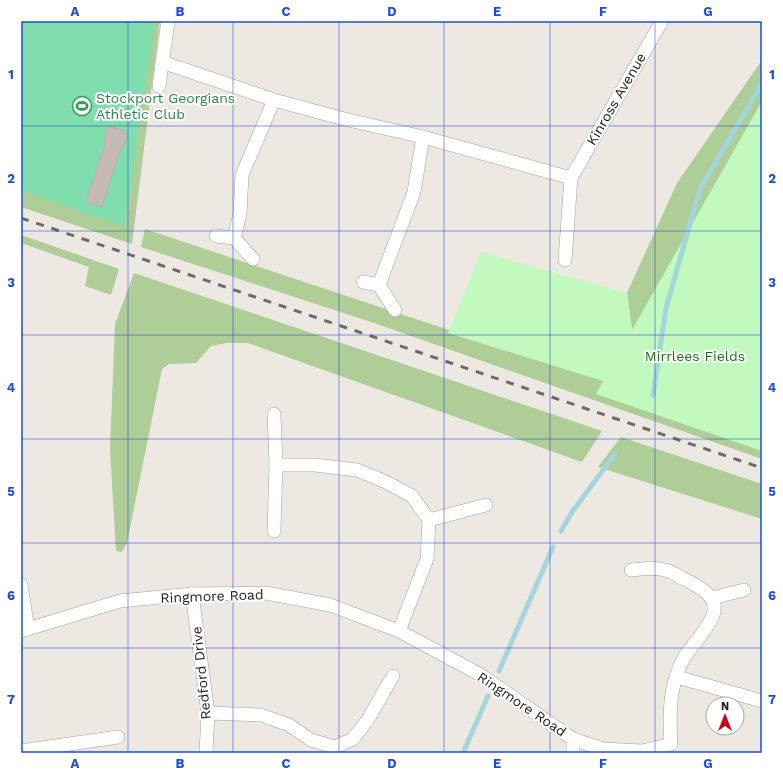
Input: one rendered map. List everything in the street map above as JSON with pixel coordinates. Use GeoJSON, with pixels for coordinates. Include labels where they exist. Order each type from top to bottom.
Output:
{"type":"FeatureCollection","features":[{"type":"Feature","properties":{"kind":"street"},"geometry":{"type":"LineString","coordinates":[[159,86],[168,21]]}},
{"type":"Feature","properties":{"kind":"street","name":"Kinross Avenue"},"geometry":{"type":"LineString","coordinates":[[565,260],[571,178],[662,21]]}},
{"type":"Feature","properties":{"kind":"street"},"geometry":{"type":"LineString","coordinates":[[162,62],[274,100],[344,119],[423,137],[571,178]]}},
{"type":"Feature","properties":{"kind":"street"},"geometry":{"type":"LineString","coordinates":[[234,238],[240,214],[242,175],[274,100]]}},
{"type":"Feature","properties":{"kind":"street"},"geometry":{"type":"LineString","coordinates":[[379,284],[414,192],[423,137]]}},
{"type":"Feature","properties":{"kind":"street"},"geometry":{"type":"LineString","coordinates":[[216,236],[234,238],[253,259]]}},
{"type":"Feature","properties":{"kind":"street"},"geometry":{"type":"LineString","coordinates":[[363,282],[379,284]]}},
{"type":"Feature","properties":{"kind":"street"},"geometry":{"type":"LineString","coordinates":[[379,284],[395,310]]}},
{"type":"Feature","properties":{"kind":"street"},"geometry":{"type":"LineString","coordinates":[[274,414],[276,465],[274,531]]}},
{"type":"Feature","properties":{"kind":"street"},"geometry":{"type":"LineString","coordinates":[[276,465],[315,465],[357,470],[386,482],[412,496],[429,520],[427,559],[399,631]]}},
{"type":"Feature","properties":{"kind":"street"},"geometry":{"type":"LineString","coordinates":[[429,520],[486,505]]}},
{"type":"Feature","properties":{"kind":"street"},"geometry":{"type":"LineString","coordinates":[[573,740],[603,749],[642,751],[672,749],[669,718],[672,691],[684,659],[713,615],[714,606],[712,598],[704,589],[667,570],[652,568],[631,570]]}},
{"type":"Feature","properties":{"kind":"street"},"geometry":{"type":"LineString","coordinates":[[21,585],[25,630]]}},
{"type":"Feature","properties":{"kind":"street"},"geometry":{"type":"LineString","coordinates":[[712,598],[744,590]]}},
{"type":"Feature","properties":{"kind":"street","name":"Ringmore Road"},"geometry":{"type":"LineString","coordinates":[[25,630],[120,601],[192,594],[266,593],[330,605],[399,631],[481,675],[573,740],[573,753]]}},
{"type":"Feature","properties":{"kind":"street","name":"Redford Drive"},"geometry":{"type":"LineString","coordinates":[[192,594],[208,713],[206,753]]}},
{"type":"Feature","properties":{"kind":"street"},"geometry":{"type":"LineString","coordinates":[[208,713],[261,715],[289,725],[311,740],[335,747],[353,740],[367,721],[393,676]]}},
{"type":"Feature","properties":{"kind":"street"},"geometry":{"type":"LineString","coordinates":[[677,677],[762,701]]}},
{"type":"Feature","properties":{"kind":"street"},"geometry":{"type":"LineString","coordinates":[[21,751],[118,737]]}},
{"type":"Feature","properties":{"kind":"green space","name":"Stockport Georgians Athletic Club"},"geometry":{"type":"Polygon","coordinates":[[[21,21],[155,21],[125,227],[21,190],[21,21]]]}},
{"type":"Feature","properties":{"kind":"green space"},"geometry":{"type":"Polygon","coordinates":[[[143,21],[160,21],[132,244],[21,207],[21,172],[143,21]]]}},
{"type":"Feature","properties":{"kind":"green space","name":"Mirrlees Fields"},"geometry":{"type":"Polygon","coordinates":[[[762,60],[762,459],[377,324],[141,247],[145,229],[449,330],[626,381],[633,336],[627,293],[677,183],[762,60]]]}},
{"type":"Feature","properties":{"kind":"green space","name":"Mirrlees Fields"},"geometry":{"type":"Polygon","coordinates":[[[762,101],[762,451],[596,394],[603,381],[448,333],[481,252],[627,293],[632,330],[762,101]]]}},
{"type":"Feature","properties":{"kind":"green space"},"geometry":{"type":"Polygon","coordinates":[[[21,235],[119,269],[111,295],[85,286],[89,267],[21,243],[21,235]]]}},
{"type":"Feature","properties":{"kind":"green space"},"geometry":{"type":"Polygon","coordinates":[[[134,273],[602,431],[582,462],[248,343],[227,343],[211,346],[196,363],[169,364],[162,369],[127,543],[122,552],[116,551],[110,449],[115,324],[134,273]]]}},
{"type":"Feature","properties":{"kind":"green space"},"geometry":{"type":"Polygon","coordinates":[[[621,437],[762,484],[762,519],[598,467],[621,437]]]}},
{"type":"Feature","properties":{"kind":"building"},"geometry":{"type":"Polygon","coordinates":[[[108,126],[128,132],[124,146],[122,145],[102,207],[86,202],[106,141],[104,140],[108,126]]]}},
{"type":"Feature","properties":{"kind":"waterway"},"geometry":{"type":"LineString","coordinates":[[653,395],[666,308],[700,189],[762,83]]}},
{"type":"Feature","properties":{"kind":"waterway"},"geometry":{"type":"LineString","coordinates":[[561,531],[572,512],[615,454]]}},
{"type":"Feature","properties":{"kind":"waterway"},"geometry":{"type":"LineString","coordinates":[[499,671],[553,547]]}},
{"type":"Feature","properties":{"kind":"waterway"},"geometry":{"type":"LineString","coordinates":[[463,753],[488,696]]}},
{"type":"Feature","properties":{"kind":"railway"},"geometry":{"type":"LineString","coordinates":[[21,218],[762,468]]}},
{"type":"Feature","properties":{"kind":"place","name":"Stockport Georgians Athletic Club"},"geometry":{"type":"Point","coordinates":[82,106]}}]}
